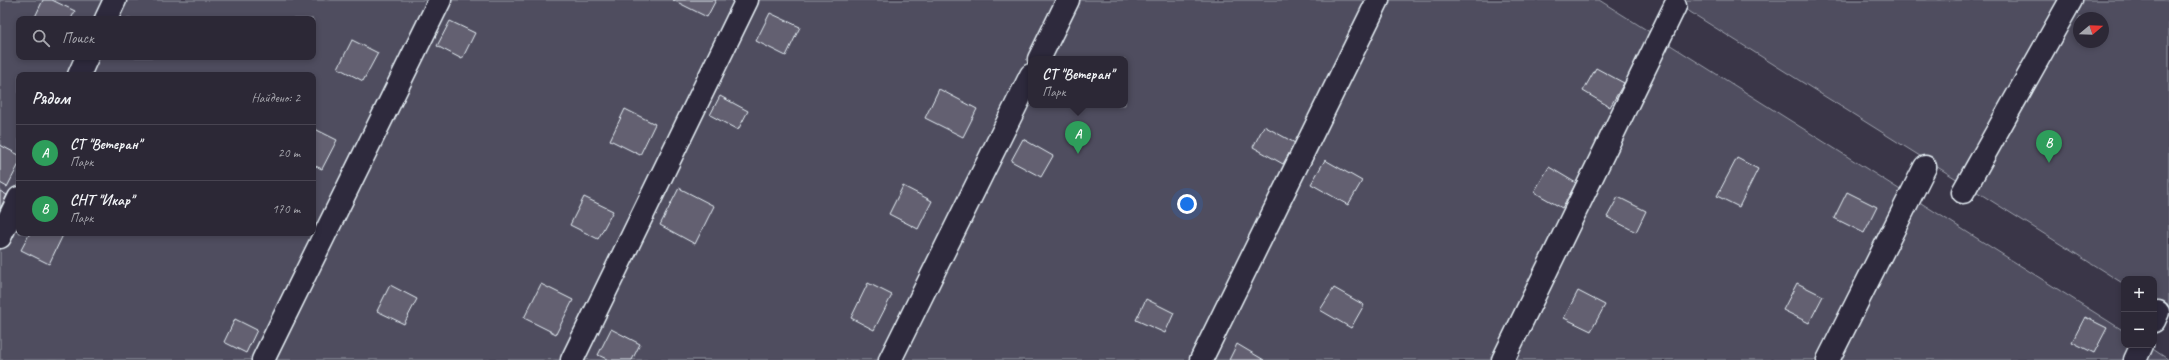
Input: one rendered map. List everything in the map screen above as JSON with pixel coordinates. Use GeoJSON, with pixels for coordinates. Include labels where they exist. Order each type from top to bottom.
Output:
{"type":"FeatureCollection","features":[{"type":"Feature","properties":{"kind":"lane"},"geometry":{"type":"LineString","coordinates":[[107,16],[115,0]]}},
{"type":"Feature","properties":{"kind":"lane"},"geometry":{"type":"LineString","coordinates":[[263,360],[440,0]]}},
{"type":"Feature","properties":{"kind":"lane"},"geometry":{"type":"LineString","coordinates":[[572,360],[747,0]]}},
{"type":"Feature","properties":{"kind":"lane"},"geometry":{"type":"LineString","coordinates":[[1040,56],[1068,0]]}},
{"type":"Feature","properties":{"kind":"lane"},"geometry":{"type":"LineString","coordinates":[[1201,360],[1378,0]]}},
{"type":"Feature","properties":{"kind":"lane"},"geometry":{"type":"LineString","coordinates":[[1963,192],[2071,0]]}},
{"type":"Feature","properties":{"kind":"lane"},"geometry":{"type":"LineString","coordinates":[[1503,360],[1675,6]]}},
{"type":"Feature","properties":{"kind":"lane"},"geometry":{"type":"LineString","coordinates":[[80,72],[86,60]]}},
{"type":"Feature","properties":{"kind":"lane"},"geometry":{"type":"LineString","coordinates":[[890,360],[1028,81]]}},
{"type":"Feature","properties":{"kind":"lane"},"geometry":{"type":"LineString","coordinates":[[1828,360],[1925,167]]}},
{"type":"Feature","properties":{"kind":"lane"},"geometry":{"type":"LineString","coordinates":[[0,237],[16,204]]}},
{"type":"Feature","properties":{"kind":"lane"},"geometry":{"type":"LineString","coordinates":[[2135,360],[2141,348]]}},
{"type":"Feature","properties":{"kind":"shaded area"},"geometry":{"type":"Polygon","coordinates":[[[0,0],[1599,0],[2121,329],[2121,348],[2151,348],[2169,360],[0,360],[0,0]]]}},
{"type":"Feature","properties":{"kind":"shaded area"},"geometry":{"type":"Polygon","coordinates":[[[1671,0],[2169,0],[2169,312],[2157,305],[2157,276],[2121,276],[2121,282],[1671,0]]]}},
{"type":"Feature","properties":{"kind":"building"},"geometry":{"type":"Polygon","coordinates":[[[43,0],[52,0],[75,11],[72,16],[35,16],[43,0]]]}},
{"type":"Feature","properties":{"kind":"building"},"geometry":{"type":"Polygon","coordinates":[[[673,0],[716,0],[707,17],[673,0]]]}},
{"type":"Feature","properties":{"kind":"building"},"geometry":{"type":"Polygon","coordinates":[[[770,13],[800,27],[786,56],[756,41],[770,13]]]}},
{"type":"Feature","properties":{"kind":"building"},"geometry":{"type":"Polygon","coordinates":[[[450,21],[475,33],[462,59],[437,46],[450,21]]]}},
{"type":"Feature","properties":{"kind":"building"},"geometry":{"type":"Polygon","coordinates":[[[352,40],[378,53],[363,81],[338,68],[352,40]]]}},
{"type":"Feature","properties":{"kind":"building"},"geometry":{"type":"Polygon","coordinates":[[[1596,68],[1624,83],[1610,107],[1583,91],[1596,68]]]}},
{"type":"Feature","properties":{"kind":"building"},"geometry":{"type":"Polygon","coordinates":[[[939,89],[977,109],[963,137],[925,118],[939,89]]]}},
{"type":"Feature","properties":{"kind":"building"},"geometry":{"type":"Polygon","coordinates":[[[720,96],[748,111],[738,130],[710,115],[720,96]]]}},
{"type":"Feature","properties":{"kind":"building"},"geometry":{"type":"Polygon","coordinates":[[[625,109],[655,124],[640,155],[610,140],[625,109]]]}},
{"type":"Feature","properties":{"kind":"building"},"geometry":{"type":"Polygon","coordinates":[[[1264,126],[1295,143],[1283,164],[1253,147],[1264,126]]]}},
{"type":"Feature","properties":{"kind":"building"},"geometry":{"type":"Polygon","coordinates":[[[316,130],[337,140],[322,169],[316,166],[316,130]]]}},
{"type":"Feature","properties":{"kind":"building"},"geometry":{"type":"Polygon","coordinates":[[[1023,139],[1053,156],[1041,177],[1011,161],[1023,139]]]}},
{"type":"Feature","properties":{"kind":"building"},"geometry":{"type":"Polygon","coordinates":[[[0,145],[16,153],[16,170],[7,187],[0,183],[0,145]]]}},
{"type":"Feature","properties":{"kind":"building"},"geometry":{"type":"Polygon","coordinates":[[[1737,158],[1758,169],[1739,207],[1717,196],[1737,158]]]}},
{"type":"Feature","properties":{"kind":"building"},"geometry":{"type":"Polygon","coordinates":[[[1325,160],[1362,181],[1348,205],[1311,184],[1325,160]]]}},
{"type":"Feature","properties":{"kind":"building"},"geometry":{"type":"Polygon","coordinates":[[[1549,167],[1576,183],[1562,208],[1534,192],[1549,167]]]}},
{"type":"Feature","properties":{"kind":"building"},"geometry":{"type":"Polygon","coordinates":[[[903,186],[932,201],[918,229],[889,214],[903,186]]]}},
{"type":"Feature","properties":{"kind":"building"},"geometry":{"type":"Polygon","coordinates":[[[679,188],[714,206],[695,244],[660,225],[679,188]]]}},
{"type":"Feature","properties":{"kind":"building"},"geometry":{"type":"Polygon","coordinates":[[[0,191],[7,195],[0,209],[0,191]]]}},
{"type":"Feature","properties":{"kind":"building"},"geometry":{"type":"Polygon","coordinates":[[[1847,192],[1877,207],[1864,233],[1834,218],[1847,192]]]}},
{"type":"Feature","properties":{"kind":"building"},"geometry":{"type":"Polygon","coordinates":[[[584,197],[613,211],[598,239],[570,225],[584,197]]]}},
{"type":"Feature","properties":{"kind":"building"},"geometry":{"type":"Polygon","coordinates":[[[1618,197],[1646,211],[1636,232],[1607,217],[1618,197]]]}},
{"type":"Feature","properties":{"kind":"building"},"geometry":{"type":"Polygon","coordinates":[[[28,236],[63,236],[49,264],[21,250],[28,236]]]}},
{"type":"Feature","properties":{"kind":"building"},"geometry":{"type":"Polygon","coordinates":[[[868,283],[892,295],[874,330],[851,318],[868,283]]]}},
{"type":"Feature","properties":{"kind":"building"},"geometry":{"type":"Polygon","coordinates":[[[1797,283],[1823,296],[1809,323],[1783,310],[1797,283]]]}},
{"type":"Feature","properties":{"kind":"building"},"geometry":{"type":"Polygon","coordinates":[[[541,284],[573,300],[556,334],[524,318],[541,284]]]}},
{"type":"Feature","properties":{"kind":"building"},"geometry":{"type":"Polygon","coordinates":[[[390,285],[417,299],[404,324],[377,311],[390,285]]]}},
{"type":"Feature","properties":{"kind":"building"},"geometry":{"type":"Polygon","coordinates":[[[1334,288],[1364,305],[1351,328],[1320,310],[1334,288]]]}},
{"type":"Feature","properties":{"kind":"building"},"geometry":{"type":"Polygon","coordinates":[[[1578,291],[1605,305],[1591,331],[1564,318],[1578,291]]]}},
{"type":"Feature","properties":{"kind":"building"},"geometry":{"type":"Polygon","coordinates":[[[1146,299],[1174,313],[1165,333],[1136,320],[1146,299]]]}},
{"type":"Feature","properties":{"kind":"building"},"geometry":{"type":"Polygon","coordinates":[[[2085,317],[2107,328],[2094,353],[2072,342],[2085,317]]]}},
{"type":"Feature","properties":{"kind":"building"},"geometry":{"type":"Polygon","coordinates":[[[235,319],[257,330],[246,353],[224,342],[235,319]]]}},
{"type":"Feature","properties":{"kind":"building"},"geometry":{"type":"Polygon","coordinates":[[[611,329],[640,344],[632,360],[609,360],[598,355],[611,329]]]}},
{"type":"Feature","properties":{"kind":"building"},"geometry":{"type":"Polygon","coordinates":[[[1237,344],[1264,360],[1229,360],[1237,344]]]}},
{"type":"Feature","properties":{"kind":"place","name":"СТ \"Ветеран\""},"geometry":{"type":"Point","coordinates":[1078,154]}},
{"type":"Feature","properties":{"kind":"place","name":"СНТ \"Икар\""},"geometry":{"type":"Point","coordinates":[2049,163]}}]}
